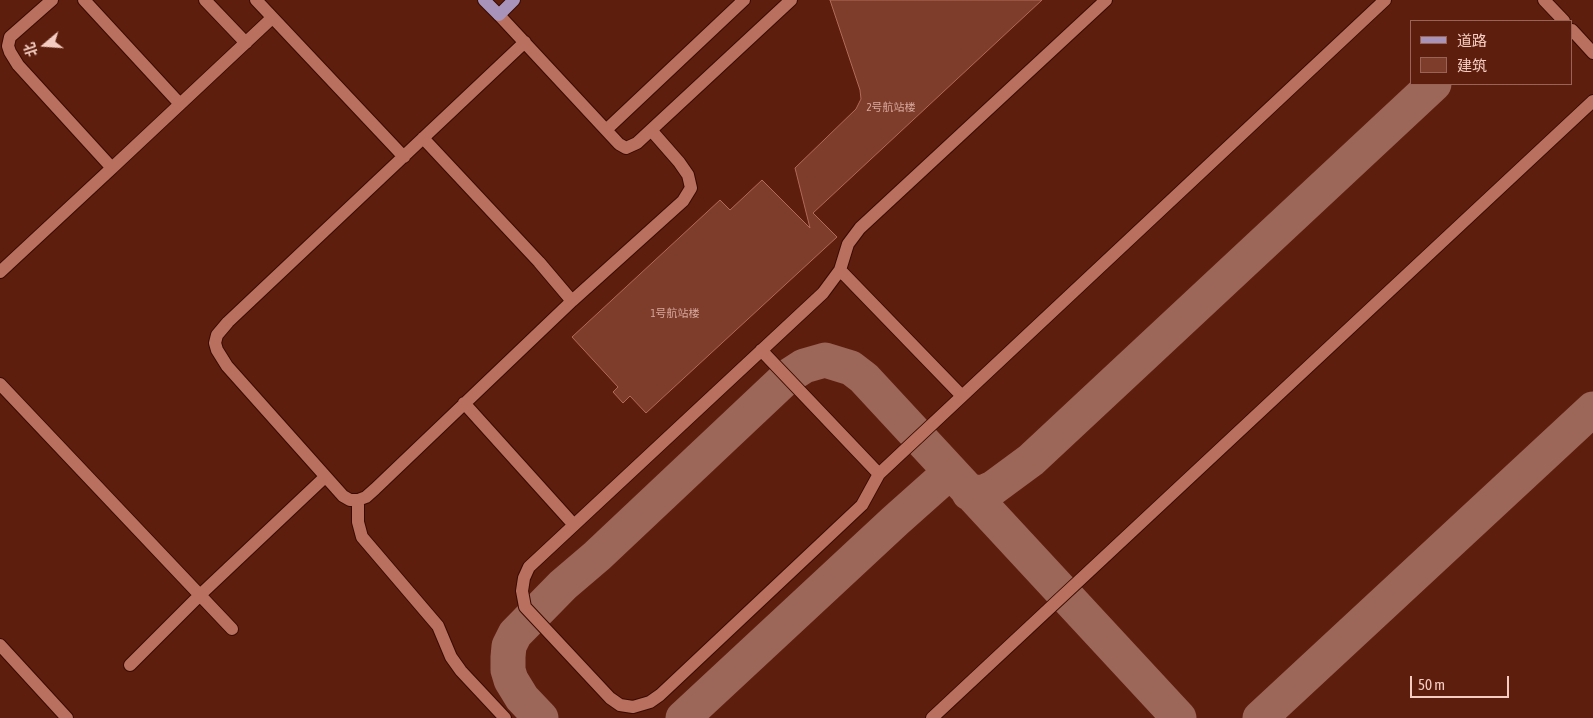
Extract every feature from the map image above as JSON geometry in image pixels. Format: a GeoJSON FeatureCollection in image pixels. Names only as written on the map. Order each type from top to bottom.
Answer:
{"type":"FeatureCollection","features":[{"type":"Feature","properties":{"kind":"main road"},"geometry":{"type":"LineString","coordinates":[[484,0],[499,15],[514,0]]}},
{"type":"Feature","properties":{"kind":"street"},"geometry":{"type":"LineString","coordinates":[[52,0],[10,37],[8,46],[10,52],[18,65],[112,168]]}},
{"type":"Feature","properties":{"kind":"street"},"geometry":{"type":"LineString","coordinates":[[84,0],[180,104]]}},
{"type":"Feature","properties":{"kind":"street"},"geometry":{"type":"LineString","coordinates":[[205,0],[246,43]]}},
{"type":"Feature","properties":{"kind":"street"},"geometry":{"type":"LineString","coordinates":[[256,0],[404,157]]}},
{"type":"Feature","properties":{"kind":"street"},"geometry":{"type":"LineString","coordinates":[[606,130],[744,0]]}},
{"type":"Feature","properties":{"kind":"street"},"geometry":{"type":"LineString","coordinates":[[499,15],[619,144],[626,148],[634,146],[791,0]]}},
{"type":"Feature","properties":{"kind":"street"},"geometry":{"type":"LineString","coordinates":[[1106,0],[860,228],[848,244],[840,270],[823,293],[529,567],[524,578],[522,591],[525,607],[610,698],[620,705],[633,707],[650,702],[660,695],[862,505],[879,474],[1385,0]]}},
{"type":"Feature","properties":{"kind":"street"},"geometry":{"type":"LineString","coordinates":[[1544,0],[1563,20]]}},
{"type":"Feature","properties":{"kind":"street"},"geometry":{"type":"LineString","coordinates":[[0,272],[272,18]]}},
{"type":"Feature","properties":{"kind":"street"},"geometry":{"type":"LineString","coordinates":[[1573,31],[1593,52]]}},
{"type":"Feature","properties":{"kind":"street"},"geometry":{"type":"LineString","coordinates":[[525,42],[228,322],[217,335],[216,350],[227,366],[343,496],[350,500],[366,497],[572,301],[688,194],[691,188],[688,174],[680,162],[651,130]]}},
{"type":"Feature","properties":{"kind":"street"},"geometry":{"type":"LineString","coordinates":[[932,718],[1593,101]]}},
{"type":"Feature","properties":{"kind":"street"},"geometry":{"type":"LineString","coordinates":[[423,138],[539,262],[572,301]]}},
{"type":"Feature","properties":{"kind":"street"},"geometry":{"type":"LineString","coordinates":[[840,270],[962,396]]}},
{"type":"Feature","properties":{"kind":"street"},"geometry":{"type":"LineString","coordinates":[[761,350],[879,474]]}},
{"type":"Feature","properties":{"kind":"street"},"geometry":{"type":"LineString","coordinates":[[0,384],[232,629]]}},
{"type":"Feature","properties":{"kind":"street"},"geometry":{"type":"LineString","coordinates":[[464,403],[574,524]]}},
{"type":"Feature","properties":{"kind":"street"},"geometry":{"type":"LineString","coordinates":[[130,665],[200,595],[325,477]]}},
{"type":"Feature","properties":{"kind":"street"},"geometry":{"type":"LineString","coordinates":[[358,500],[358,522],[362,537],[438,626],[451,657],[461,671],[505,718]]}},
{"type":"Feature","properties":{"kind":"street"},"geometry":{"type":"LineString","coordinates":[[0,645],[67,718]]}},
{"type":"Feature","properties":{"kind":"building"},"geometry":{"type":"Polygon","coordinates":[[[830,0],[1042,0],[813,213],[837,237],[646,413],[630,396],[623,403],[613,392],[618,387],[572,337],[720,200],[730,210],[762,180],[810,228],[795,168],[856,109],[861,99],[860,90],[830,0]]]}},
{"type":"Feature","properties":{"kind":"taxiway"},"geometry":{"type":"LineString","coordinates":[[969,493],[984,492],[993,488],[1031,460],[1433,85]]}},
{"type":"Feature","properties":{"kind":"taxiway"},"geometry":{"type":"LineString","coordinates":[[541,718],[522,698],[511,680],[508,670],[508,657],[509,646],[515,634],[563,585],[597,556],[787,377],[804,366],[825,360],[851,368],[864,378],[1179,718]]}},
{"type":"Feature","properties":{"kind":"taxiway"},"geometry":{"type":"LineString","coordinates":[[1260,718],[1593,409]]}},
{"type":"Feature","properties":{"kind":"taxiway"},"geometry":{"type":"LineString","coordinates":[[683,718],[950,472]]}}]}
